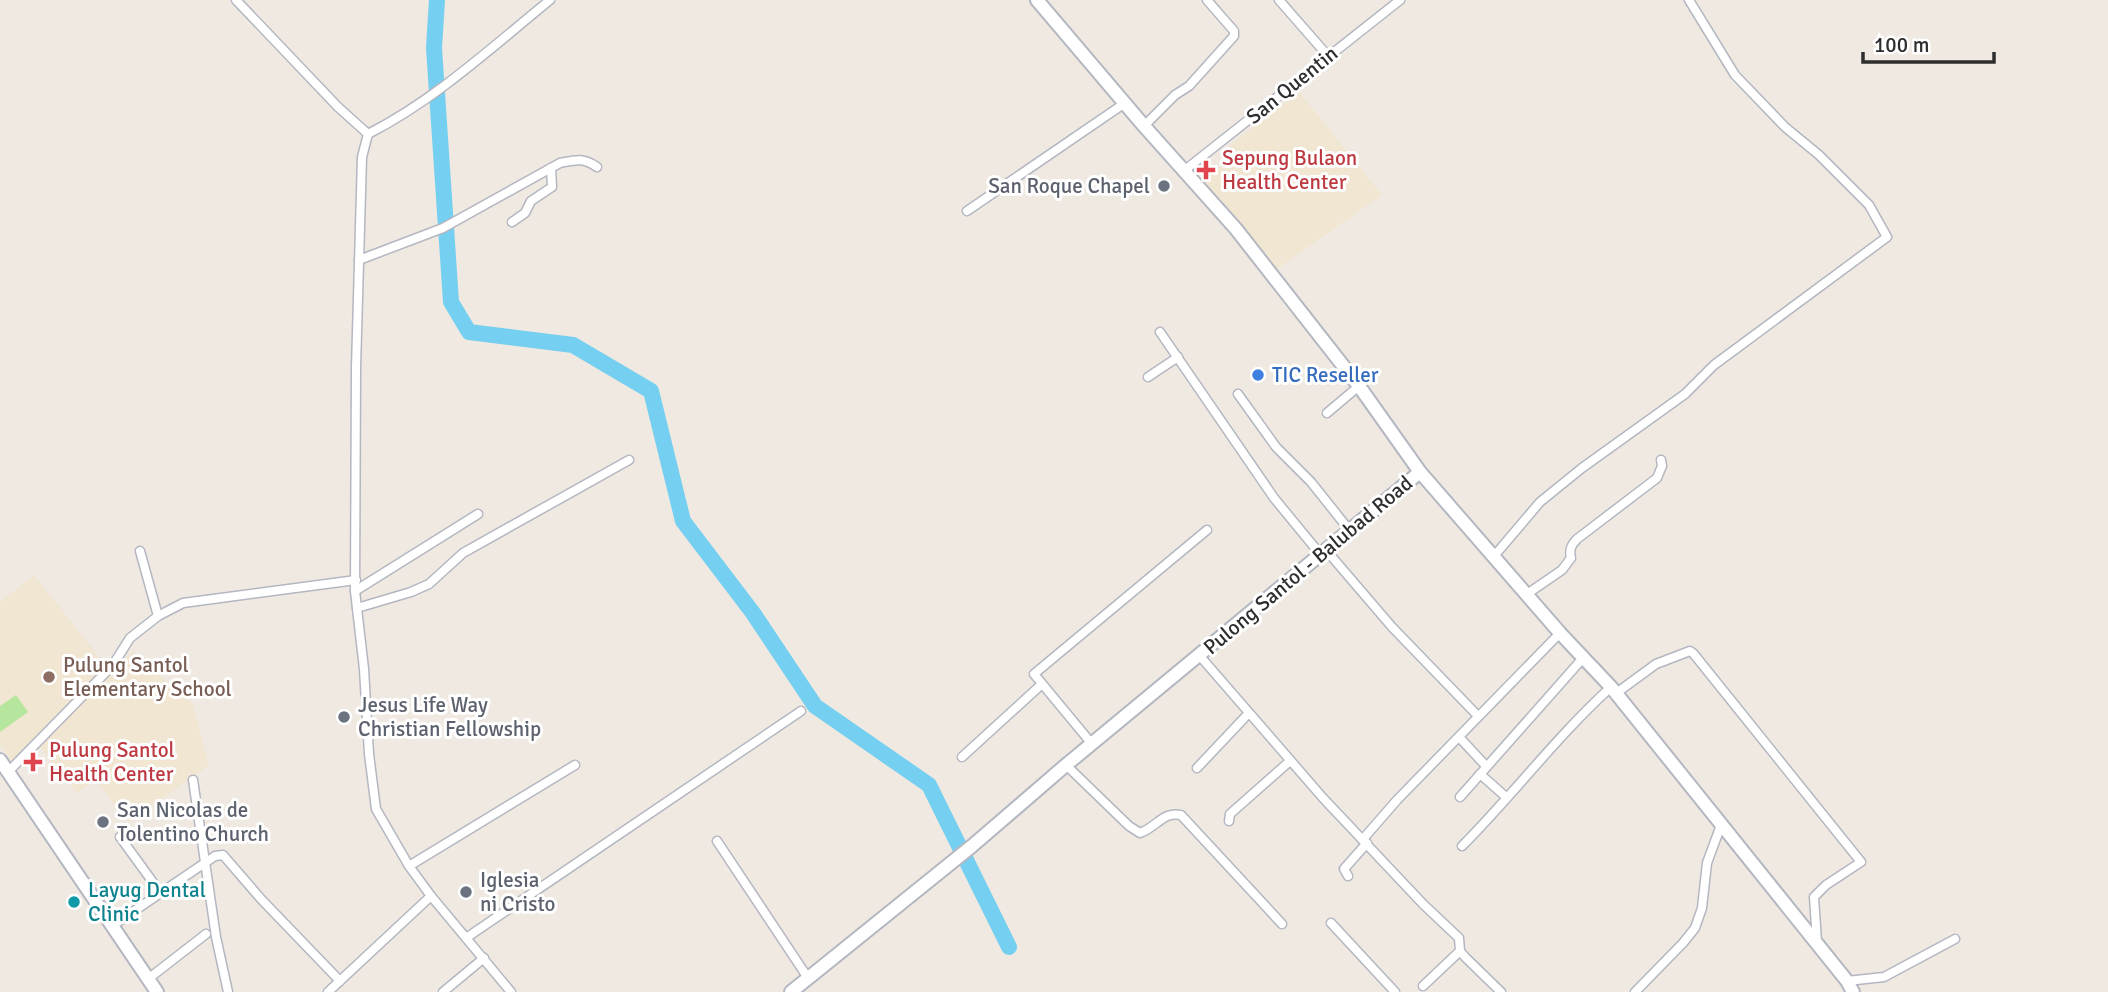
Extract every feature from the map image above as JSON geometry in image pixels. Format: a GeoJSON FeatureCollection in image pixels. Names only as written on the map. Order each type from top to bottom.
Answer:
{"type":"FeatureCollection","features":[{"type":"Feature","properties":{"kind":"street"},"geometry":{"type":"LineString","coordinates":[[236,0],[338,107],[368,134]]}},
{"type":"Feature","properties":{"kind":"street"},"geometry":{"type":"LineString","coordinates":[[511,992],[431,895],[410,866],[376,808],[355,591],[356,368],[362,157],[368,134],[428,99],[550,0]]}},
{"type":"Feature","properties":{"kind":"street","name":"Pulong Santol - Balubad Road"},"geometry":{"type":"LineString","coordinates":[[791,992],[1420,472],[1359,386],[1236,229],[1037,0]]}},
{"type":"Feature","properties":{"kind":"street"},"geometry":{"type":"LineString","coordinates":[[1144,126],[1175,95],[1189,86],[1234,36],[1234,32],[1207,0]]}},
{"type":"Feature","properties":{"kind":"street"},"geometry":{"type":"LineString","coordinates":[[1279,0],[1328,56]]}},
{"type":"Feature","properties":{"kind":"street","name":"San Quentin"},"geometry":{"type":"LineString","coordinates":[[1185,170],[1400,0]]}},
{"type":"Feature","properties":{"kind":"street"},"geometry":{"type":"LineString","coordinates":[[1495,555],[1540,502],[1685,394],[1714,365],[1887,237],[1869,205],[1819,155],[1785,127],[1735,75],[1689,0]]}},
{"type":"Feature","properties":{"kind":"street"},"geometry":{"type":"LineString","coordinates":[[967,211],[1125,103]]}},
{"type":"Feature","properties":{"kind":"street"},"geometry":{"type":"LineString","coordinates":[[359,260],[446,226],[551,168],[579,159],[588,160],[597,167]]}},
{"type":"Feature","properties":{"kind":"street"},"geometry":{"type":"LineString","coordinates":[[512,222],[525,213],[531,201],[552,187],[551,168]]}},
{"type":"Feature","properties":{"kind":"street"},"geometry":{"type":"LineString","coordinates":[[1160,332],[1274,498],[1478,716]]}},
{"type":"Feature","properties":{"kind":"street"},"geometry":{"type":"LineString","coordinates":[[1148,377],[1178,357]]}},
{"type":"Feature","properties":{"kind":"street"},"geometry":{"type":"LineString","coordinates":[[1326,413],[1359,386]]}},
{"type":"Feature","properties":{"kind":"street"},"geometry":{"type":"LineString","coordinates":[[1238,394],[1276,447],[1311,482],[1350,531]]}},
{"type":"Feature","properties":{"kind":"street"},"geometry":{"type":"LineString","coordinates":[[357,608],[429,584],[463,553],[629,460]]}},
{"type":"Feature","properties":{"kind":"street"},"geometry":{"type":"LineString","coordinates":[[1527,594],[1562,569],[1571,558],[1572,544],[1577,539],[1657,478],[1662,466],[1661,460]]}},
{"type":"Feature","properties":{"kind":"street"},"geometry":{"type":"LineString","coordinates":[[1420,472],[1613,691],[1850,987],[1884,977],[1955,939]]}},
{"type":"Feature","properties":{"kind":"street"},"geometry":{"type":"LineString","coordinates":[[355,591],[478,514]]}},
{"type":"Feature","properties":{"kind":"street"},"geometry":{"type":"LineString","coordinates":[[1091,744],[1034,674],[1207,530]]}},
{"type":"Feature","properties":{"kind":"street"},"geometry":{"type":"LineString","coordinates":[[140,551],[158,616]]}},
{"type":"Feature","properties":{"kind":"street"},"geometry":{"type":"LineString","coordinates":[[8,772],[113,665],[130,638],[158,616],[183,604],[356,580]]}},
{"type":"Feature","properties":{"kind":"street"},"geometry":{"type":"LineString","coordinates":[[1348,876],[1344,869],[1397,800],[1560,633]]}},
{"type":"Feature","properties":{"kind":"street"},"geometry":{"type":"LineString","coordinates":[[1462,846],[1495,814],[1506,797],[1613,691],[1656,664],[1690,651],[1861,862],[1826,885],[1814,897],[1817,943]]}},
{"type":"Feature","properties":{"kind":"street"},"geometry":{"type":"LineString","coordinates":[[1199,655],[1290,761],[1423,904],[1459,938],[1460,951],[1501,992]]}},
{"type":"Feature","properties":{"kind":"street"},"geometry":{"type":"LineString","coordinates":[[1460,797],[1583,658]]}},
{"type":"Feature","properties":{"kind":"street"},"geometry":{"type":"LineString","coordinates":[[961,757],[1042,684]]}},
{"type":"Feature","properties":{"kind":"street"},"geometry":{"type":"LineString","coordinates":[[466,937],[801,712]]}},
{"type":"Feature","properties":{"kind":"street"},"geometry":{"type":"LineString","coordinates":[[1197,768],[1248,713]]}},
{"type":"Feature","properties":{"kind":"street"},"geometry":{"type":"LineString","coordinates":[[1459,737],[1506,797]]}},
{"type":"Feature","properties":{"kind":"street"},"geometry":{"type":"LineString","coordinates":[[0,760],[157,992]]}},
{"type":"Feature","properties":{"kind":"street"},"geometry":{"type":"LineString","coordinates":[[1229,821],[1230,814],[1290,761]]}},
{"type":"Feature","properties":{"kind":"street"},"geometry":{"type":"LineString","coordinates":[[410,866],[575,765]]}},
{"type":"Feature","properties":{"kind":"street"},"geometry":{"type":"LineString","coordinates":[[1066,765],[1129,826],[1140,833],[1150,830],[1165,815],[1181,815],[1282,924]]}},
{"type":"Feature","properties":{"kind":"street"},"geometry":{"type":"LineString","coordinates":[[193,780],[216,937],[228,992]]}},
{"type":"Feature","properties":{"kind":"street"},"geometry":{"type":"LineString","coordinates":[[1635,992],[1695,928],[1702,908],[1707,863],[1721,825]]}},
{"type":"Feature","properties":{"kind":"street"},"geometry":{"type":"LineString","coordinates":[[120,837],[160,892]]}},
{"type":"Feature","properties":{"kind":"street"},"geometry":{"type":"LineString","coordinates":[[717,841],[808,978]]}},
{"type":"Feature","properties":{"kind":"street"},"geometry":{"type":"LineString","coordinates":[[112,926],[215,856],[223,855],[340,981]]}},
{"type":"Feature","properties":{"kind":"street"},"geometry":{"type":"LineString","coordinates":[[328,992],[431,895]]}},
{"type":"Feature","properties":{"kind":"street"},"geometry":{"type":"LineString","coordinates":[[1331,923],[1395,992]]}},
{"type":"Feature","properties":{"kind":"street"},"geometry":{"type":"LineString","coordinates":[[148,979],[206,934]]}},
{"type":"Feature","properties":{"kind":"street"},"geometry":{"type":"LineString","coordinates":[[1423,986],[1460,951]]}},
{"type":"Feature","properties":{"kind":"street"},"geometry":{"type":"LineString","coordinates":[[443,992],[484,958]]}},
{"type":"Feature","properties":{"kind":"shaded area"},"geometry":{"type":"Polygon","coordinates":[[[1299,92],[1382,195],[1277,269],[1202,182],[1234,155],[1229,146],[1299,92]]]}},
{"type":"Feature","properties":{"kind":"shaded area","name":"Pulung Santol Elementary School"},"geometry":{"type":"Polygon","coordinates":[[[34,575],[107,667],[13,764],[0,744],[0,602],[34,575]]]}},
{"type":"Feature","properties":{"kind":"shaded area"},"geometry":{"type":"Polygon","coordinates":[[[133,651],[193,705],[209,765],[129,822],[95,780],[77,793],[38,744],[133,651]]]}},
{"type":"Feature","properties":{"kind":"green space"},"geometry":{"type":"Polygon","coordinates":[[[16,695],[28,712],[0,732],[0,706],[16,695]]]}},
{"type":"Feature","properties":{"kind":"waterway"},"geometry":{"type":"LineString","coordinates":[[437,0],[434,48],[451,302],[469,332],[573,345],[651,391],[683,521],[753,613],[815,706],[929,785],[1009,947]]}},
{"type":"Feature","properties":{"kind":"place","name":"Sepung Bulaon Health Center"},"geometry":{"type":"Point","coordinates":[1206,170]}},
{"type":"Feature","properties":{"kind":"place","name":"San Roque Chapel"},"geometry":{"type":"Point","coordinates":[1164,186]}},
{"type":"Feature","properties":{"kind":"place","name":"TIC Reseller"},"geometry":{"type":"Point","coordinates":[1258,375]}},
{"type":"Feature","properties":{"kind":"place","name":"Pulung Santol Elementary School"},"geometry":{"type":"Point","coordinates":[49,677]}},
{"type":"Feature","properties":{"kind":"place","name":"Jesus Life Way Christian Fellowship"},"geometry":{"type":"Point","coordinates":[344,717]}},
{"type":"Feature","properties":{"kind":"place","name":"Pulung Santol Health Center"},"geometry":{"type":"Point","coordinates":[33,762]}},
{"type":"Feature","properties":{"kind":"place","name":"San Nicolas de Tolentino Church"},"geometry":{"type":"Point","coordinates":[103,822]}},
{"type":"Feature","properties":{"kind":"place","name":"Iglesia ni Cristo"},"geometry":{"type":"Point","coordinates":[466,892]}},
{"type":"Feature","properties":{"kind":"place","name":"Layug Dental Clinic"},"geometry":{"type":"Point","coordinates":[74,902]}}]}
